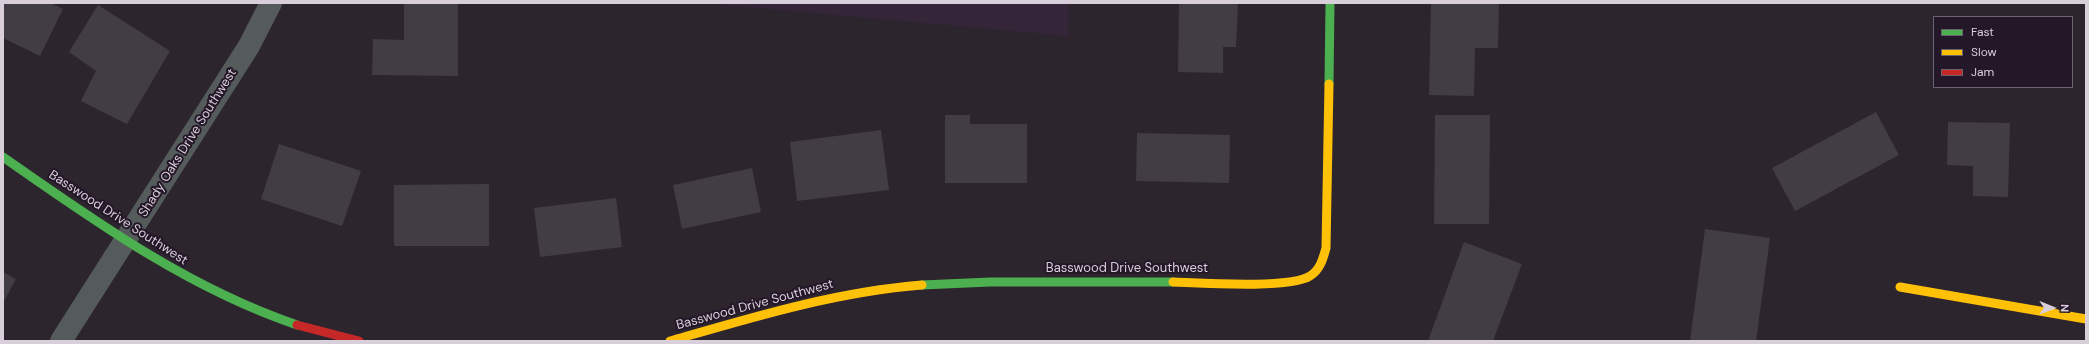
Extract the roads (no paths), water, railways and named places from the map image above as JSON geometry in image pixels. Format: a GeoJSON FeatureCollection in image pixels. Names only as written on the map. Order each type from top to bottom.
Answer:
{"type":"FeatureCollection","features":[{"type":"Feature","properties":{"kind":"street","name":"Shady Oaks Drive Southwest"},"geometry":{"type":"LineString","coordinates":[[61,341],[126,242],[249,46],[271,3]]}},
{"type":"Feature","properties":{"kind":"street","name":"Basswood Drive Southwest"},"geometry":{"type":"LineString","coordinates":[[670,341],[784,308],[845,294],[901,286],[978,282],[1291,283],[1304,280],[1315,273],[1322,262],[1326,248],[1330,3]]}},
{"type":"Feature","properties":{"kind":"street","name":"Basswood Drive Southwest"},"geometry":{"type":"LineString","coordinates":[[3,157],[126,242],[178,274],[236,302],[292,323],[359,341]]}},
{"type":"Feature","properties":{"kind":"street"},"geometry":{"type":"LineString","coordinates":[[1900,287],[2086,319]]}}]}
